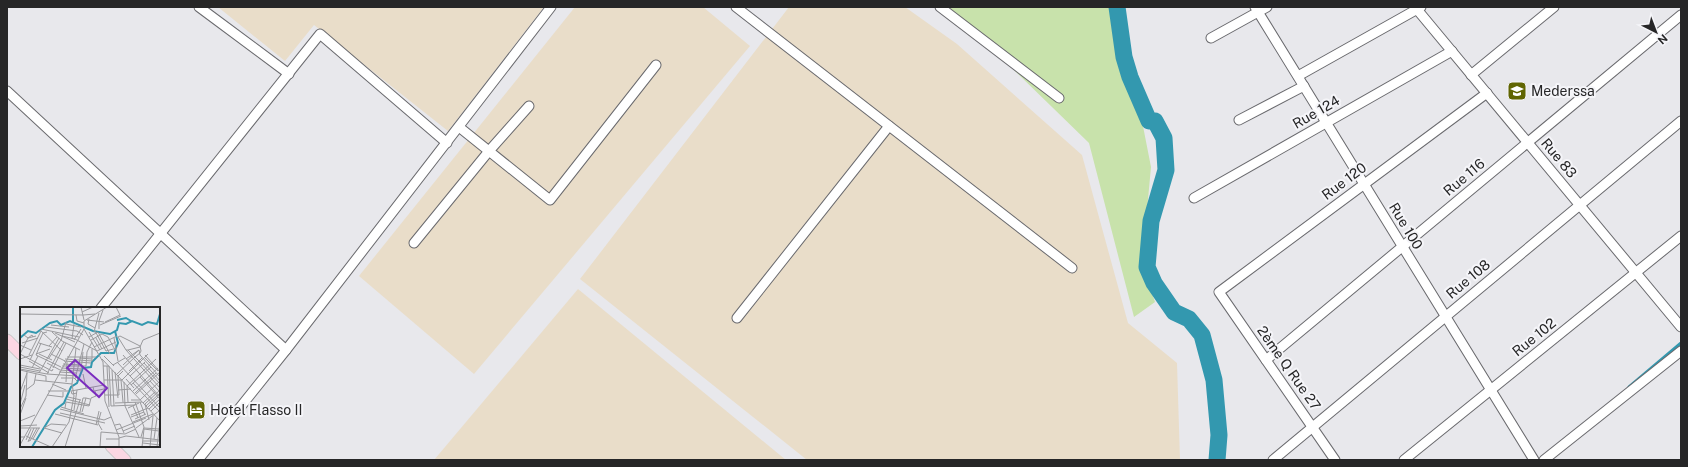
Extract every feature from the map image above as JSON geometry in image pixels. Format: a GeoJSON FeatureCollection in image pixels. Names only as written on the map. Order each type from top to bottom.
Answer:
{"type":"FeatureCollection","features":[{"type":"Feature","properties":{"kind":"main road"},"geometry":{"type":"LineString","coordinates":[[7,340],[20,353]]}},
{"type":"Feature","properties":{"kind":"main road"},"geometry":{"type":"LineString","coordinates":[[112,447],[125,460]]}},
{"type":"Feature","properties":{"kind":"street"},"geometry":{"type":"LineString","coordinates":[[199,7],[288,74]]}},
{"type":"Feature","properties":{"kind":"street"},"geometry":{"type":"LineString","coordinates":[[198,460],[286,350],[551,7]]}},
{"type":"Feature","properties":{"kind":"street"},"geometry":{"type":"LineString","coordinates":[[736,7],[1072,268]]}},
{"type":"Feature","properties":{"kind":"street"},"geometry":{"type":"LineString","coordinates":[[940,7],[1060,98]]}},
{"type":"Feature","properties":{"kind":"street"},"geometry":{"type":"LineString","coordinates":[[1211,38],[1257,10],[1267,7]]}},
{"type":"Feature","properties":{"kind":"street"},"geometry":{"type":"LineString","coordinates":[[1471,75],[1554,7]]}},
{"type":"Feature","properties":{"kind":"street"},"geometry":{"type":"LineString","coordinates":[[1298,76],[1418,8]]}},
{"type":"Feature","properties":{"kind":"street","name":"Rue 83"},"geometry":{"type":"LineString","coordinates":[[1418,8],[1471,75],[1681,328]]}},
{"type":"Feature","properties":{"kind":"street","name":"Rue 100"},"geometry":{"type":"LineString","coordinates":[[1257,10],[1534,460]]}},
{"type":"Feature","properties":{"kind":"street","name":"Rue 116"},"geometry":{"type":"LineString","coordinates":[[1266,360],[1681,15]]}},
{"type":"Feature","properties":{"kind":"street"},"geometry":{"type":"LineString","coordinates":[[102,307],[320,34],[447,142]]}},
{"type":"Feature","properties":{"kind":"street","name":"Rue 124"},"geometry":{"type":"LineString","coordinates":[[1194,198],[1452,51]]}},
{"type":"Feature","properties":{"kind":"street"},"geometry":{"type":"LineString","coordinates":[[459,127],[550,200],[656,65]]}},
{"type":"Feature","properties":{"kind":"street"},"geometry":{"type":"LineString","coordinates":[[1239,120],[1304,86]]}},
{"type":"Feature","properties":{"kind":"street"},"geometry":{"type":"LineString","coordinates":[[7,91],[286,350]]}},
{"type":"Feature","properties":{"kind":"street","name":"Rue 120"},"geometry":{"type":"LineString","coordinates":[[1219,292],[1487,93]]}},
{"type":"Feature","properties":{"kind":"street"},"geometry":{"type":"LineString","coordinates":[[414,243],[489,151],[529,106]]}},
{"type":"Feature","properties":{"kind":"street","name":"Rue 108"},"geometry":{"type":"LineString","coordinates":[[1273,460],[1681,121]]}},
{"type":"Feature","properties":{"kind":"street"},"geometry":{"type":"LineString","coordinates":[[738,318],[889,126]]}},
{"type":"Feature","properties":{"kind":"street","name":"Rue 102"},"geometry":{"type":"LineString","coordinates":[[1404,460],[1681,236]]}},
{"type":"Feature","properties":{"kind":"street","name":"2ème Q Rue 27"},"geometry":{"type":"LineString","coordinates":[[1219,292],[1336,460]]}},
{"type":"Feature","properties":{"kind":"street"},"geometry":{"type":"LineString","coordinates":[[1544,460],[1681,351]]}},
{"type":"Feature","properties":{"kind":"shaded area"},"geometry":{"type":"Polygon","coordinates":[[[218,7],[544,7],[448,131],[314,25],[285,61],[218,7]]]}},
{"type":"Feature","properties":{"kind":"shaded area"},"geometry":{"type":"Polygon","coordinates":[[[575,7],[703,7],[750,46],[474,374],[359,276],[575,7]]]}},
{"type":"Feature","properties":{"kind":"shaded area"},"geometry":{"type":"Polygon","coordinates":[[[789,7],[905,7],[957,44],[1082,155],[1128,323],[1177,363],[1180,460],[807,460],[580,279],[789,7]]]}},
{"type":"Feature","properties":{"kind":"shaded area"},"geometry":{"type":"Polygon","coordinates":[[[578,289],[786,460],[434,460],[578,289]]]}},
{"type":"Feature","properties":{"kind":"green space"},"geometry":{"type":"Polygon","coordinates":[[[949,7],[1111,7],[1122,19],[1151,167],[1142,264],[1155,302],[1134,317],[1089,143],[949,7]]]}},
{"type":"Feature","properties":{"kind":"waterway"},"geometry":{"type":"LineString","coordinates":[[1117,7],[1124,57],[1130,77],[1149,121],[1155,121],[1164,138],[1166,170],[1151,221],[1147,267],[1154,283],[1174,312],[1189,319],[1202,335],[1214,380],[1219,435],[1217,460]]}},
{"type":"Feature","properties":{"kind":"waterway"},"geometry":{"type":"LineString","coordinates":[[1629,387],[1681,343]]}},
{"type":"Feature","properties":{"kind":"place","name":"Mederssa"},"geometry":{"type":"Point","coordinates":[1517,91]}},
{"type":"Feature","properties":{"kind":"place","name":"Hotel Flasso II"},"geometry":{"type":"Point","coordinates":[196,410]}}]}
